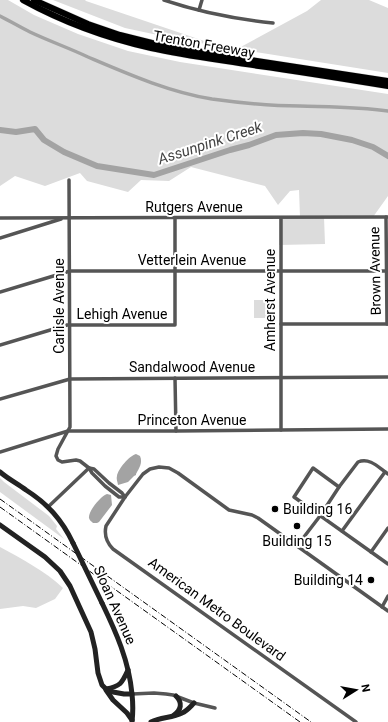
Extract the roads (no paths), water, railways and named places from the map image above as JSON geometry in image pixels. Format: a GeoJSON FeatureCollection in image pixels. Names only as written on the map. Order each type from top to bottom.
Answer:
{"type":"FeatureCollection","features":[{"type":"Feature","properties":{"kind":"highway","name":"Trenton Freeway"},"geometry":{"type":"LineString","coordinates":[[24,0],[67,21],[90,30],[123,41],[151,48],[388,86]]}},
{"type":"Feature","properties":{"kind":"highway","name":"Trenton Freeway"},"geometry":{"type":"LineString","coordinates":[[34,0],[88,24],[120,35],[152,43],[388,81]]}},
{"type":"Feature","properties":{"kind":"main road","name":"Sloan Avenue"},"geometry":{"type":"LineString","coordinates":[[0,472],[35,496],[48,507],[55,514],[70,538],[121,645],[128,669],[132,694],[132,722]]}},
{"type":"Feature","properties":{"kind":"main road"},"geometry":{"type":"LineString","coordinates":[[0,525],[49,560],[60,571],[83,613],[91,632],[99,676],[111,698],[126,711],[132,722]]}},
{"type":"Feature","properties":{"kind":"main road"},"geometry":{"type":"LineString","coordinates":[[105,688],[115,687],[121,684],[128,669]]}},
{"type":"Feature","properties":{"kind":"main road"},"geometry":{"type":"LineString","coordinates":[[105,688],[115,693],[132,694]]}},
{"type":"Feature","properties":{"kind":"main road"},"geometry":{"type":"LineString","coordinates":[[171,716],[177,712],[180,707],[180,702],[176,696]]}},
{"type":"Feature","properties":{"kind":"main road"},"geometry":{"type":"LineString","coordinates":[[151,722],[183,713],[194,703]]}},
{"type":"Feature","properties":{"kind":"street"},"geometry":{"type":"LineString","coordinates":[[164,0],[226,17],[273,23]]}},
{"type":"Feature","properties":{"kind":"street"},"geometry":{"type":"LineString","coordinates":[[198,10],[202,0]]}},
{"type":"Feature","properties":{"kind":"street","name":"Carlisle Avenue"},"geometry":{"type":"LineString","coordinates":[[68,432],[70,427],[69,180]]}},
{"type":"Feature","properties":{"kind":"street"},"geometry":{"type":"LineString","coordinates":[[0,238],[68,217]]}},
{"type":"Feature","properties":{"kind":"street","name":"Rutgers Avenue"},"geometry":{"type":"LineString","coordinates":[[0,218],[387,217]]}},
{"type":"Feature","properties":{"kind":"street","name":"Brown Avenue"},"geometry":{"type":"LineString","coordinates":[[387,217],[388,324]]}},
{"type":"Feature","properties":{"kind":"street"},"geometry":{"type":"LineString","coordinates":[[175,218],[175,271]]}},
{"type":"Feature","properties":{"kind":"street","name":"Amherst Avenue"},"geometry":{"type":"LineString","coordinates":[[280,218],[281,430]]}},
{"type":"Feature","properties":{"kind":"street","name":"Vetterlein Avenue"},"geometry":{"type":"LineString","coordinates":[[0,292],[70,271],[387,271]]}},
{"type":"Feature","properties":{"kind":"street","name":"Lehigh Avenue"},"geometry":{"type":"LineString","coordinates":[[0,346],[66,325],[175,325],[175,271]]}},
{"type":"Feature","properties":{"kind":"street"},"geometry":{"type":"LineString","coordinates":[[281,324],[388,324]]}},
{"type":"Feature","properties":{"kind":"street","name":"Sandalwood Avenue"},"geometry":{"type":"LineString","coordinates":[[0,399],[70,378],[388,377]]}},
{"type":"Feature","properties":{"kind":"street"},"geometry":{"type":"LineString","coordinates":[[175,378],[176,431]]}},
{"type":"Feature","properties":{"kind":"street","name":"Princeton Avenue"},"geometry":{"type":"LineString","coordinates":[[0,452],[68,432],[388,429]]}},
{"type":"Feature","properties":{"kind":"street"},"geometry":{"type":"LineString","coordinates":[[68,432],[56,454],[57,459],[62,462],[78,460],[89,468],[94,469],[109,483],[122,492],[125,497]]}},
{"type":"Feature","properties":{"kind":"street"},"geometry":{"type":"LineString","coordinates":[[297,546],[358,462],[363,460],[370,461],[386,473],[342,532]]}},
{"type":"Feature","properties":{"kind":"street","name":"American Metro Boulevard"},"geometry":{"type":"LineString","coordinates":[[356,722],[111,547],[106,539],[106,526],[125,497],[143,474],[158,467],[168,468],[178,473],[226,508],[232,511],[255,516],[388,611]]}},
{"type":"Feature","properties":{"kind":"street"},"geometry":{"type":"LineString","coordinates":[[48,507],[89,468]]}},
{"type":"Feature","properties":{"kind":"street"},"geometry":{"type":"LineString","coordinates":[[339,487],[313,468],[294,497],[388,564]]}},
{"type":"Feature","properties":{"kind":"street"},"geometry":{"type":"LineString","coordinates":[[371,552],[388,528]]}},
{"type":"Feature","properties":{"kind":"street"},"geometry":{"type":"LineString","coordinates":[[382,607],[388,596]]}},
{"type":"Feature","properties":{"kind":"street"},"geometry":{"type":"LineString","coordinates":[[132,694],[166,694],[215,708]]}},
{"type":"Feature","properties":{"kind":"waterway"},"geometry":{"type":"LineString","coordinates":[[0,16],[26,30],[118,70],[149,82],[196,96],[256,104],[355,108],[388,111]]}},
{"type":"Feature","properties":{"kind":"waterway","name":"Assunpink Creek"},"geometry":{"type":"LineString","coordinates":[[0,130],[16,132],[35,129],[44,140],[64,152],[97,166],[154,175],[276,135],[303,133],[321,134],[352,140],[373,147],[388,156]]}},
{"type":"Feature","properties":{"kind":"railway"},"geometry":{"type":"LineString","coordinates":[[0,499],[311,722]]}},
{"type":"Feature","properties":{"kind":"railway"},"geometry":{"type":"LineString","coordinates":[[0,507],[300,722]]}},
{"type":"Feature","properties":{"kind":"place","name":"Building 16"},"geometry":{"type":"Point","coordinates":[275,509]}},
{"type":"Feature","properties":{"kind":"place","name":"Building 15"},"geometry":{"type":"Point","coordinates":[297,526]}},
{"type":"Feature","properties":{"kind":"place","name":"Building 14"},"geometry":{"type":"Point","coordinates":[371,580]}}]}
